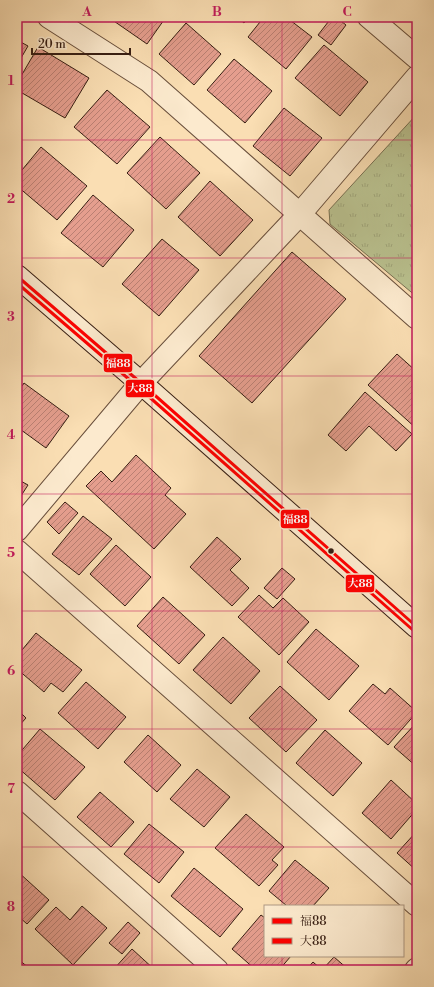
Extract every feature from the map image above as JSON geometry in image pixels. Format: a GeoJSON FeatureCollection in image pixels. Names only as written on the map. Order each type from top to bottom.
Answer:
{"type":"FeatureCollection","features":[{"type":"Feature","properties":{"kind":"street"},"geometry":{"type":"LineString","coordinates":[[49,17],[149,81],[417,318]]}},
{"type":"Feature","properties":{"kind":"street"},"geometry":{"type":"LineString","coordinates":[[370,17],[417,58]]}},
{"type":"Feature","properties":{"kind":"street"},"geometry":{"type":"LineString","coordinates":[[17,530],[141,383],[299,215],[417,76]]}},
{"type":"Feature","properties":{"kind":"street"},"geometry":{"type":"LineString","coordinates":[[17,276],[417,626]]}},
{"type":"Feature","properties":{"kind":"street"},"geometry":{"type":"LineString","coordinates":[[17,551],[417,905]]}},
{"type":"Feature","properties":{"kind":"street"},"geometry":{"type":"LineString","coordinates":[[17,792],[217,970]]}},
{"type":"Feature","properties":{"kind":"green space"},"geometry":{"type":"Polygon","coordinates":[[[417,114],[417,297],[330,224],[329,210],[417,114]]]}},
{"type":"Feature","properties":{"kind":"building"},"geometry":{"type":"Polygon","coordinates":[[[108,17],[166,17],[147,44],[108,17]]]}},
{"type":"Feature","properties":{"kind":"building"},"geometry":{"type":"Polygon","coordinates":[[[237,17],[249,17],[244,23],[237,17]]]}},
{"type":"Feature","properties":{"kind":"building"},"geometry":{"type":"Polygon","coordinates":[[[264,17],[286,17],[312,37],[286,69],[248,37],[264,17]]]}},
{"type":"Feature","properties":{"kind":"building"},"geometry":{"type":"Polygon","coordinates":[[[332,17],[336,17],[346,25],[331,45],[318,35],[332,17]]]}},
{"type":"Feature","properties":{"kind":"building"},"geometry":{"type":"Polygon","coordinates":[[[409,17],[417,17],[417,24],[409,17]]]}},
{"type":"Feature","properties":{"kind":"building"},"geometry":{"type":"Polygon","coordinates":[[[186,23],[221,54],[194,85],[159,54],[186,23]]]}},
{"type":"Feature","properties":{"kind":"building"},"geometry":{"type":"Polygon","coordinates":[[[17,40],[28,46],[17,65],[17,40]]]}},
{"type":"Feature","properties":{"kind":"building"},"geometry":{"type":"Polygon","coordinates":[[[324,45],[368,82],[340,116],[295,78],[324,45]]]}},
{"type":"Feature","properties":{"kind":"building"},"geometry":{"type":"Polygon","coordinates":[[[38,47],[89,78],[65,118],[17,90],[17,83],[38,47]]]}},
{"type":"Feature","properties":{"kind":"building"},"geometry":{"type":"Polygon","coordinates":[[[234,59],[272,91],[245,123],[207,90],[234,59]]]}},
{"type":"Feature","properties":{"kind":"building"},"geometry":{"type":"Polygon","coordinates":[[[107,90],[150,127],[117,164],[74,127],[107,90]]]}},
{"type":"Feature","properties":{"kind":"building"},"geometry":{"type":"Polygon","coordinates":[[[284,108],[322,138],[290,176],[253,146],[284,108]]]}},
{"type":"Feature","properties":{"kind":"building"},"geometry":{"type":"Polygon","coordinates":[[[160,137],[200,173],[166,209],[127,173],[160,137]]]}},
{"type":"Feature","properties":{"kind":"building"},"geometry":{"type":"Polygon","coordinates":[[[41,147],[87,186],[57,220],[17,186],[17,176],[41,147]]]}},
{"type":"Feature","properties":{"kind":"building"},"geometry":{"type":"Polygon","coordinates":[[[210,181],[253,220],[220,256],[178,217],[210,181]]]}},
{"type":"Feature","properties":{"kind":"building"},"geometry":{"type":"Polygon","coordinates":[[[93,195],[134,230],[103,267],[61,233],[93,195]]]}},
{"type":"Feature","properties":{"kind":"building"},"geometry":{"type":"Polygon","coordinates":[[[162,239],[199,270],[159,316],[122,284],[162,239]]]}},
{"type":"Feature","properties":{"kind":"building"},"geometry":{"type":"Polygon","coordinates":[[[292,252],[346,299],[252,403],[199,356],[292,252]]]}},
{"type":"Feature","properties":{"kind":"building"},"geometry":{"type":"Polygon","coordinates":[[[397,354],[417,372],[417,429],[368,385],[397,354]]]}},
{"type":"Feature","properties":{"kind":"building"},"geometry":{"type":"Polygon","coordinates":[[[24,383],[69,416],[46,448],[17,427],[17,393],[24,383]]]}},
{"type":"Feature","properties":{"kind":"building"},"geometry":{"type":"Polygon","coordinates":[[[365,392],[412,434],[396,451],[369,426],[346,451],[328,435],[365,392]]]}},
{"type":"Feature","properties":{"kind":"building"},"geometry":{"type":"Polygon","coordinates":[[[136,455],[171,488],[165,495],[186,514],[154,549],[86,486],[101,471],[112,482],[136,455]]]}},
{"type":"Feature","properties":{"kind":"building"},"geometry":{"type":"Polygon","coordinates":[[[417,472],[417,483],[412,478],[417,472]]]}},
{"type":"Feature","properties":{"kind":"building"},"geometry":{"type":"Polygon","coordinates":[[[17,479],[28,485],[17,502],[17,479]]]}},
{"type":"Feature","properties":{"kind":"building"},"geometry":{"type":"Polygon","coordinates":[[[417,498],[417,509],[412,504],[417,498]]]}},
{"type":"Feature","properties":{"kind":"building"},"geometry":{"type":"Polygon","coordinates":[[[65,502],[78,513],[59,534],[47,522],[65,502]]]}},
{"type":"Feature","properties":{"kind":"building"},"geometry":{"type":"Polygon","coordinates":[[[83,516],[112,539],[79,575],[52,554],[83,516]]]}},
{"type":"Feature","properties":{"kind":"building"},"geometry":{"type":"Polygon","coordinates":[[[217,537],[241,559],[230,570],[249,588],[232,606],[190,567],[217,537]]]}},
{"type":"Feature","properties":{"kind":"building"},"geometry":{"type":"Polygon","coordinates":[[[116,545],[151,577],[125,606],[90,574],[116,545]]]}},
{"type":"Feature","properties":{"kind":"building"},"geometry":{"type":"Polygon","coordinates":[[[282,568],[295,579],[277,599],[264,588],[282,568]]]}},
{"type":"Feature","properties":{"kind":"building"},"geometry":{"type":"Polygon","coordinates":[[[259,595],[273,608],[283,598],[309,622],[279,655],[238,617],[259,595]]]}},
{"type":"Feature","properties":{"kind":"building"},"geometry":{"type":"Polygon","coordinates":[[[163,597],[205,635],[179,664],[137,626],[163,597]]]}},
{"type":"Feature","properties":{"kind":"building"},"geometry":{"type":"Polygon","coordinates":[[[316,629],[359,666],[329,700],[287,662],[316,629]]]}},
{"type":"Feature","properties":{"kind":"building"},"geometry":{"type":"Polygon","coordinates":[[[36,633],[82,670],[63,692],[51,683],[44,692],[17,669],[17,656],[36,633]]]}},
{"type":"Feature","properties":{"kind":"building"},"geometry":{"type":"Polygon","coordinates":[[[223,637],[260,671],[231,704],[193,670],[223,637]]]}},
{"type":"Feature","properties":{"kind":"building"},"geometry":{"type":"Polygon","coordinates":[[[86,682],[126,717],[98,749],[58,713],[86,682]]]}},
{"type":"Feature","properties":{"kind":"building"},"geometry":{"type":"Polygon","coordinates":[[[373,684],[385,694],[390,688],[417,712],[388,745],[349,711],[373,684]]]}},
{"type":"Feature","properties":{"kind":"building"},"geometry":{"type":"Polygon","coordinates":[[[280,686],[317,720],[286,752],[249,718],[280,686]]]}},
{"type":"Feature","properties":{"kind":"building"},"geometry":{"type":"Polygon","coordinates":[[[17,709],[26,718],[17,728],[17,709]]]}},
{"type":"Feature","properties":{"kind":"building"},"geometry":{"type":"Polygon","coordinates":[[[417,722],[417,767],[394,747],[417,722]]]}},
{"type":"Feature","properties":{"kind":"building"},"geometry":{"type":"Polygon","coordinates":[[[40,729],[85,767],[55,800],[17,767],[17,756],[40,729]]]}},
{"type":"Feature","properties":{"kind":"building"},"geometry":{"type":"Polygon","coordinates":[[[325,730],[362,763],[333,796],[296,763],[325,730]]]}},
{"type":"Feature","properties":{"kind":"building"},"geometry":{"type":"Polygon","coordinates":[[[148,735],[181,765],[157,792],[124,762],[148,735]]]}},
{"type":"Feature","properties":{"kind":"building"},"geometry":{"type":"Polygon","coordinates":[[[197,769],[230,797],[204,827],[170,799],[197,769]]]}},
{"type":"Feature","properties":{"kind":"building"},"geometry":{"type":"Polygon","coordinates":[[[391,780],[417,804],[417,809],[391,839],[362,813],[391,780]]]}},
{"type":"Feature","properties":{"kind":"building"},"geometry":{"type":"Polygon","coordinates":[[[100,792],[134,822],[111,847],[77,817],[100,792]]]}},
{"type":"Feature","properties":{"kind":"building"},"geometry":{"type":"Polygon","coordinates":[[[246,814],[284,847],[272,860],[278,865],[259,886],[215,848],[246,814]]]}},
{"type":"Feature","properties":{"kind":"building"},"geometry":{"type":"Polygon","coordinates":[[[149,824],[184,852],[159,883],[124,854],[149,824]]]}},
{"type":"Feature","properties":{"kind":"building"},"geometry":{"type":"Polygon","coordinates":[[[417,831],[417,871],[397,853],[417,831]]]}},
{"type":"Feature","properties":{"kind":"building"},"geometry":{"type":"Polygon","coordinates":[[[295,860],[329,888],[314,905],[286,905],[269,891],[295,860]]]}},
{"type":"Feature","properties":{"kind":"building"},"geometry":{"type":"Polygon","coordinates":[[[194,868],[243,909],[220,937],[171,896],[194,868]]]}},
{"type":"Feature","properties":{"kind":"building"},"geometry":{"type":"Polygon","coordinates":[[[17,871],[49,900],[27,924],[17,915],[17,871]]]}},
{"type":"Feature","properties":{"kind":"building"},"geometry":{"type":"Polygon","coordinates":[[[82,906],[107,928],[73,965],[35,929],[56,907],[70,920],[82,906]]]}},
{"type":"Feature","properties":{"kind":"building"},"geometry":{"type":"Polygon","coordinates":[[[261,915],[264,917],[264,957],[290,957],[279,970],[256,970],[232,949],[261,915]]]}},
{"type":"Feature","properties":{"kind":"building"},"geometry":{"type":"Polygon","coordinates":[[[128,922],[140,933],[122,954],[109,943],[128,922]]]}},
{"type":"Feature","properties":{"kind":"building"},"geometry":{"type":"Polygon","coordinates":[[[132,949],[155,970],[113,970],[132,949]]]}},
{"type":"Feature","properties":{"kind":"building"},"geometry":{"type":"Polygon","coordinates":[[[334,957],[349,970],[322,970],[334,957]]]}},
{"type":"Feature","properties":{"kind":"building"},"geometry":{"type":"Polygon","coordinates":[[[17,958],[30,969],[17,970],[17,958]]]}},
{"type":"Feature","properties":{"kind":"building"},"geometry":{"type":"Polygon","coordinates":[[[313,962],[322,970],[306,970],[313,962]]]}},
{"type":"Feature","properties":{"kind":"transit line","name":"福88"},"geometry":{"type":"LineString","coordinates":[[17,276],[141,383],[417,627]]}},
{"type":"Feature","properties":{"kind":"transit line","name":"大88"},"geometry":{"type":"LineString","coordinates":[[17,283],[138,387],[414,631]]}}]}
